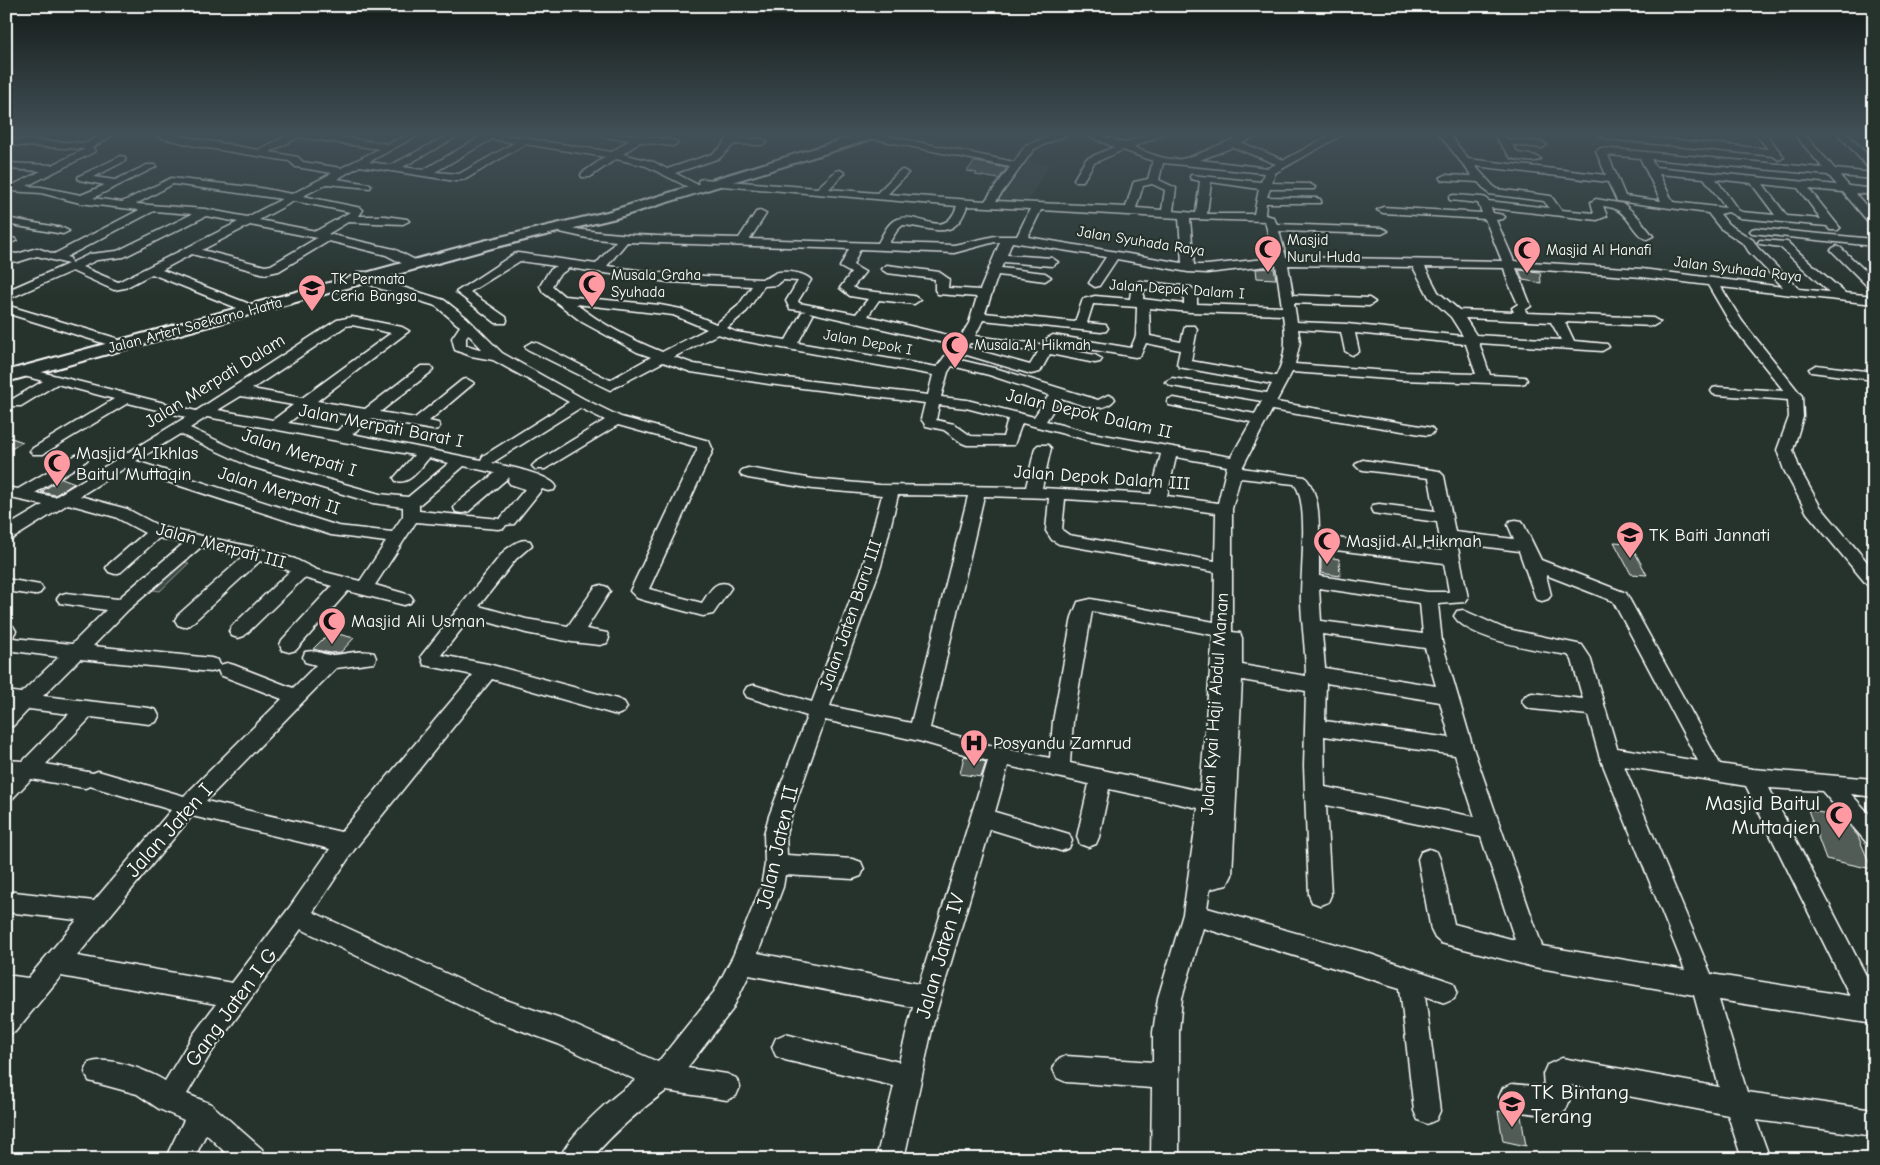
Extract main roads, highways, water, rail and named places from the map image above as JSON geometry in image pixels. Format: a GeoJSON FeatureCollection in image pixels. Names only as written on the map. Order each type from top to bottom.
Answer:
{"type":"FeatureCollection","features":[{"type":"Feature","properties":{"kind":"main road"},"geometry":{"type":"LineString","coordinates":[[412,263],[502,234],[587,217],[690,188]]}},
{"type":"Feature","properties":{"kind":"main road","name":"Jalan Arteri Soekarno Hatta"},"geometry":{"type":"LineString","coordinates":[[6,377],[412,263],[611,215],[692,188]]}},
{"type":"Feature","properties":{"kind":"main road"},"geometry":{"type":"LineString","coordinates":[[6,369],[242,306],[364,277]]}},
{"type":"Feature","properties":{"kind":"place","name":"Masjid Nurul Huda"},"geometry":{"type":"Point","coordinates":[1268,273]}},
{"type":"Feature","properties":{"kind":"place","name":"Masjid Al Hanafi"},"geometry":{"type":"Point","coordinates":[1527,274]}},
{"type":"Feature","properties":{"kind":"place","name":"Musala Graha Syuhada"},"geometry":{"type":"Point","coordinates":[592,308]}},
{"type":"Feature","properties":{"kind":"place","name":"TK Permata Ceria Bangsa"},"geometry":{"type":"Point","coordinates":[312,312]}},
{"type":"Feature","properties":{"kind":"place","name":"Musala Al Hikmah"},"geometry":{"type":"Point","coordinates":[955,369]}},
{"type":"Feature","properties":{"kind":"place","name":"Masjid Al Ikhlas Baitul Muttaqin"},"geometry":{"type":"Point","coordinates":[57,487]}},
{"type":"Feature","properties":{"kind":"place","name":"TK Baiti Jannati"},"geometry":{"type":"Point","coordinates":[1630,559]}},
{"type":"Feature","properties":{"kind":"place","name":"Masjid Al Hikmah"},"geometry":{"type":"Point","coordinates":[1327,565]}},
{"type":"Feature","properties":{"kind":"place","name":"Masjid Ali Usman"},"geometry":{"type":"Point","coordinates":[332,645]}},
{"type":"Feature","properties":{"kind":"place","name":"Posyandu Zamrud"},"geometry":{"type":"Point","coordinates":[974,767]}},
{"type":"Feature","properties":{"kind":"place","name":"Masjid Baitul Muttaqien"},"geometry":{"type":"Point","coordinates":[1839,839]}},
{"type":"Feature","properties":{"kind":"place","name":"TK Bintang Terang"},"geometry":{"type":"Point","coordinates":[1512,1128]}}]}
